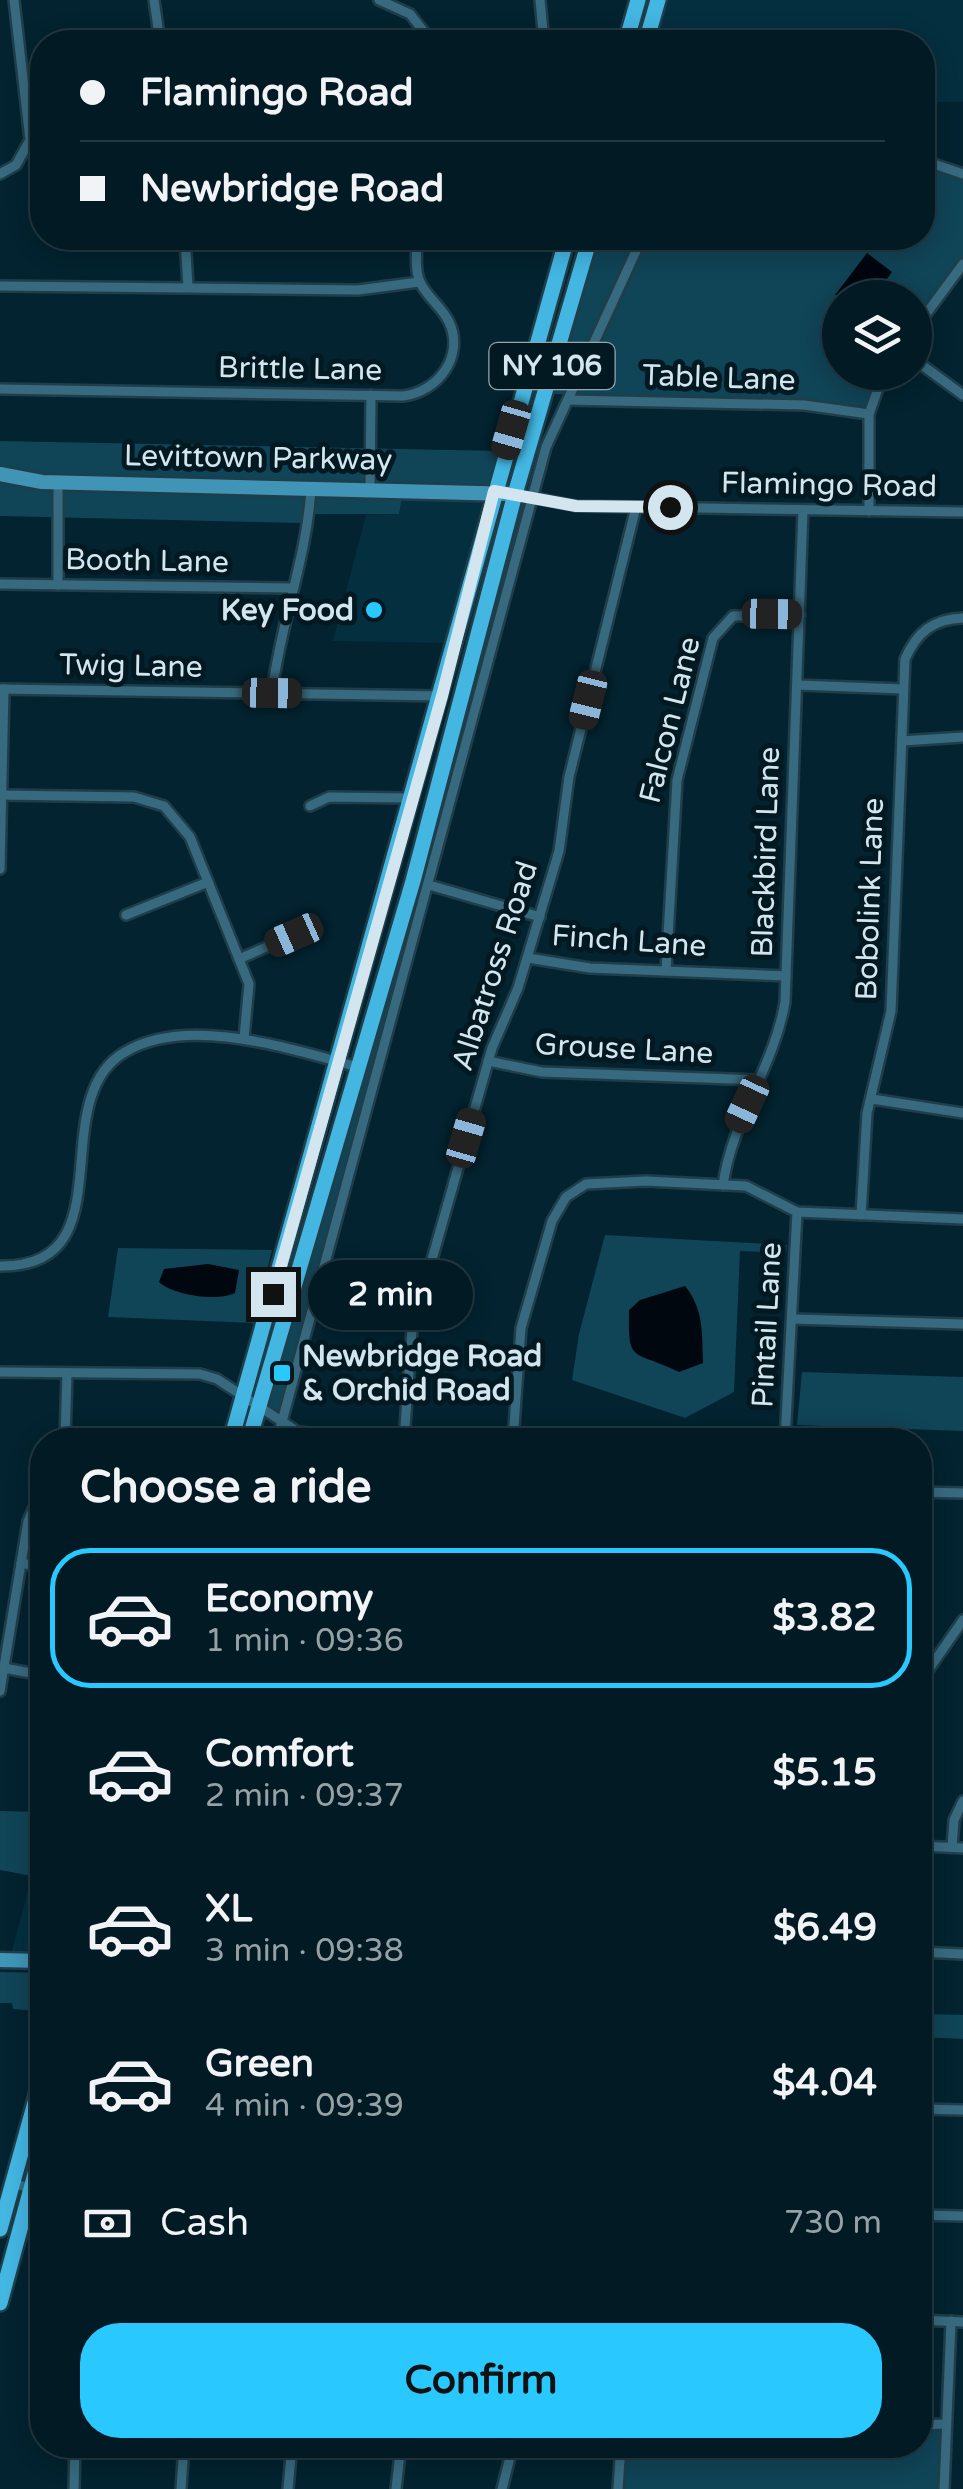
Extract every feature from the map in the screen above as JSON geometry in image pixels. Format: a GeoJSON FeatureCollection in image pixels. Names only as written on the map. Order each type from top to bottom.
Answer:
{"type":"FeatureCollection","features":[{"type":"Feature","properties":{"kind":"main road"},"geometry":{"type":"LineString","coordinates":[[629,30],[638,0]]}},
{"type":"Feature","properties":{"kind":"main road"},"geometry":{"type":"LineString","coordinates":[[649,30],[658,0]]}},
{"type":"Feature","properties":{"kind":"main road","name":"NY 106"},"geometry":{"type":"LineString","coordinates":[[235,1428],[564,250]]}},
{"type":"Feature","properties":{"kind":"main road","name":"NY 106"},"geometry":{"type":"LineString","coordinates":[[253,1428],[413,881],[515,494],[586,250]]}},
{"type":"Feature","properties":{"kind":"main road"},"geometry":{"type":"LineString","coordinates":[[0,2229],[30,2121]]}},
{"type":"Feature","properties":{"kind":"main road"},"geometry":{"type":"LineString","coordinates":[[0,2303],[30,2211]]}},
{"type":"Feature","properties":{"kind":"street"},"geometry":{"type":"LineString","coordinates":[[0,174],[16,165],[30,140],[14,0]]}},
{"type":"Feature","properties":{"kind":"street"},"geometry":{"type":"LineString","coordinates":[[154,0],[158,30]]}},
{"type":"Feature","properties":{"kind":"street"},"geometry":{"type":"LineString","coordinates":[[379,0],[410,14],[423,30]]}},
{"type":"Feature","properties":{"kind":"street"},"geometry":{"type":"LineString","coordinates":[[540,0],[543,30]]}},
{"type":"Feature","properties":{"kind":"street"},"geometry":{"type":"LineString","coordinates":[[935,164],[963,174]]}},
{"type":"Feature","properties":{"kind":"street"},"geometry":{"type":"LineString","coordinates":[[185,250],[188,286]]}},
{"type":"Feature","properties":{"kind":"street"},"geometry":{"type":"LineString","coordinates":[[0,286],[358,290],[419,282],[418,250]]}},
{"type":"Feature","properties":{"kind":"street"},"geometry":{"type":"LineString","coordinates":[[281,1428],[546,448],[637,250]]}},
{"type":"Feature","properties":{"kind":"street"},"geometry":{"type":"LineString","coordinates":[[932,306],[963,264]]}},
{"type":"Feature","properties":{"kind":"street","name":"Brittle Lane"},"geometry":{"type":"LineString","coordinates":[[0,389],[372,395],[421,392],[438,380],[449,364],[451,326],[419,282]]}},
{"type":"Feature","properties":{"kind":"street"},"geometry":{"type":"LineString","coordinates":[[932,372],[963,394]]}},
{"type":"Feature","properties":{"kind":"street"},"geometry":{"type":"LineString","coordinates":[[869,511],[869,414],[878,390]]}},
{"type":"Feature","properties":{"kind":"street"},"geometry":{"type":"LineString","coordinates":[[370,488],[372,395]]}},
{"type":"Feature","properties":{"kind":"street","name":"Table Lane"},"geometry":{"type":"LineString","coordinates":[[568,400],[804,405],[869,414]]}},
{"type":"Feature","properties":{"kind":"street","name":"Levittown Parkway"},"geometry":{"type":"LineString","coordinates":[[0,474],[58,482],[515,494]]}},
{"type":"Feature","properties":{"kind":"street"},"geometry":{"type":"LineString","coordinates":[[58,482],[58,584]]}},
{"type":"Feature","properties":{"kind":"street"},"geometry":{"type":"LineString","coordinates":[[272,693],[278,646],[306,536],[311,488]]}},
{"type":"Feature","properties":{"kind":"street","name":"Flamingo Road"},"geometry":{"type":"LineString","coordinates":[[515,494],[576,506],[963,512]]}},
{"type":"Feature","properties":{"kind":"street","name":"Albatross Road"},"geometry":{"type":"LineString","coordinates":[[405,1428],[412,1330],[488,1060],[528,958],[558,851],[569,777],[636,507]]}},
{"type":"Feature","properties":{"kind":"street","name":"Blackbird Lane"},"geometry":{"type":"LineString","coordinates":[[724,1185],[731,1142],[781,1027],[803,510]]}},
{"type":"Feature","properties":{"kind":"street","name":"Booth Lane"},"geometry":{"type":"LineString","coordinates":[[0,584],[293,588]]}},
{"type":"Feature","properties":{"kind":"street","name":"Falcon Lane"},"geometry":{"type":"LineString","coordinates":[[666,971],[673,799],[714,638],[733,616],[800,615]]}},
{"type":"Feature","properties":{"kind":"street","name":"Bobolink Lane"},"geometry":{"type":"LineString","coordinates":[[860,1215],[863,1144],[891,1011],[905,658],[912,642],[936,623],[963,618]]}},
{"type":"Feature","properties":{"kind":"street"},"geometry":{"type":"LineString","coordinates":[[798,685],[904,689]]}},
{"type":"Feature","properties":{"kind":"street"},"geometry":{"type":"LineString","coordinates":[[0,869],[2,689]]}},
{"type":"Feature","properties":{"kind":"street","name":"Twig Lane"},"geometry":{"type":"LineString","coordinates":[[2,689],[442,696]]}},
{"type":"Feature","properties":{"kind":"street"},"geometry":{"type":"LineString","coordinates":[[902,741],[963,736]]}},
{"type":"Feature","properties":{"kind":"street"},"geometry":{"type":"LineString","coordinates":[[1,795],[134,797],[154,802],[182,824],[250,989],[244,1038]]}},
{"type":"Feature","properties":{"kind":"street"},"geometry":{"type":"LineString","coordinates":[[310,806],[324,797],[413,798]]}},
{"type":"Feature","properties":{"kind":"street"},"geometry":{"type":"LineString","coordinates":[[126,915],[208,882]]}},
{"type":"Feature","properties":{"kind":"street"},"geometry":{"type":"LineString","coordinates":[[429,885],[540,917]]}},
{"type":"Feature","properties":{"kind":"street"},"geometry":{"type":"LineString","coordinates":[[239,959],[294,935]]}},
{"type":"Feature","properties":{"kind":"street","name":"Finch Lane"},"geometry":{"type":"LineString","coordinates":[[528,958],[567,966],[786,976]]}},
{"type":"Feature","properties":{"kind":"street"},"geometry":{"type":"LineString","coordinates":[[0,1266],[36,1264],[66,1238],[91,1097],[110,1062],[151,1042],[244,1038],[358,1067]]}},
{"type":"Feature","properties":{"kind":"street","name":"Grouse Lane"},"geometry":{"type":"LineString","coordinates":[[488,1060],[542,1072],[759,1080]]}},
{"type":"Feature","properties":{"kind":"street"},"geometry":{"type":"LineString","coordinates":[[872,1098],[963,1113]]}},
{"type":"Feature","properties":{"kind":"street"},"geometry":{"type":"LineString","coordinates":[[515,1428],[522,1328],[552,1221],[566,1198],[586,1184],[601,1180],[724,1185],[760,1191],[797,1212],[963,1218]]}},
{"type":"Feature","properties":{"kind":"street","name":"Pintail Lane"},"geometry":{"type":"LineString","coordinates":[[786,1428],[797,1212]]}},
{"type":"Feature","properties":{"kind":"street"},"geometry":{"type":"LineString","coordinates":[[794,1319],[963,1324]]}},
{"type":"Feature","properties":{"kind":"street"},"geometry":{"type":"LineString","coordinates":[[0,1372],[200,1374],[244,1396],[292,1428]]}},
{"type":"Feature","properties":{"kind":"street"},"geometry":{"type":"LineString","coordinates":[[65,1428],[67,1373]]}},
{"type":"Feature","properties":{"kind":"street"},"geometry":{"type":"LineString","coordinates":[[932,1492],[963,1493]]}},
{"type":"Feature","properties":{"kind":"street"},"geometry":{"type":"LineString","coordinates":[[0,1691],[30,1517]]}},
{"type":"Feature","properties":{"kind":"street"},"geometry":{"type":"LineString","coordinates":[[21,1563],[30,1564]]}},
{"type":"Feature","properties":{"kind":"street"},"geometry":{"type":"LineString","coordinates":[[932,1665],[963,1620]]}},
{"type":"Feature","properties":{"kind":"street"},"geometry":{"type":"LineString","coordinates":[[4,1668],[30,1672]]}},
{"type":"Feature","properties":{"kind":"street"},"geometry":{"type":"LineString","coordinates":[[932,1847],[957,1848],[954,1820],[963,1801]]}},
{"type":"Feature","properties":{"kind":"street"},"geometry":{"type":"LineString","coordinates":[[932,1953],[963,1954]]}},
{"type":"Feature","properties":{"kind":"street"},"geometry":{"type":"LineString","coordinates":[[0,1960],[30,1961]]}},
{"type":"Feature","properties":{"kind":"street"},"geometry":{"type":"LineString","coordinates":[[932,2109],[963,2110]]}},
{"type":"Feature","properties":{"kind":"street"},"geometry":{"type":"LineString","coordinates":[[13,2183],[30,2188]]}},
{"type":"Feature","properties":{"kind":"street"},"geometry":{"type":"LineString","coordinates":[[932,2215],[963,2216]]}},
{"type":"Feature","properties":{"kind":"street"},"geometry":{"type":"LineString","coordinates":[[932,2320],[963,2322]]}},
{"type":"Feature","properties":{"kind":"street"},"geometry":{"type":"LineString","coordinates":[[944,2489],[951,2321]]}},
{"type":"Feature","properties":{"kind":"street"},"geometry":{"type":"LineString","coordinates":[[932,2425],[946,2424]]}},
{"type":"Feature","properties":{"kind":"street"},"geometry":{"type":"LineString","coordinates":[[74,2458],[74,2489]]}},
{"type":"Feature","properties":{"kind":"street"},"geometry":{"type":"LineString","coordinates":[[181,2489],[183,2458]]}},
{"type":"Feature","properties":{"kind":"street"},"geometry":{"type":"LineString","coordinates":[[288,2489],[291,2458]]}},
{"type":"Feature","properties":{"kind":"street"},"geometry":{"type":"LineString","coordinates":[[396,2489],[400,2458]]}},
{"type":"Feature","properties":{"kind":"street"},"geometry":{"type":"LineString","coordinates":[[502,2489],[510,2458]]}},
{"type":"Feature","properties":{"kind":"street"},"geometry":{"type":"LineString","coordinates":[[618,2489],[619,2458]]}},
{"type":"Feature","properties":{"kind":"shaded area"},"geometry":{"type":"Polygon","coordinates":[[[660,0],[963,0],[963,102],[935,102],[935,30],[651,30],[660,0]]]}},
{"type":"Feature","properties":{"kind":"shaded area"},"geometry":{"type":"Polygon","coordinates":[[[935,166],[963,175],[963,262],[932,304],[932,280],[822,280],[822,390],[875,390],[867,411],[802,403],[553,394],[594,250],[935,250],[935,166]]]}},
{"type":"Feature","properties":{"kind":"shaded area"},"geometry":{"type":"Polygon","coordinates":[[[867,253],[892,272],[886,280],[846,280],[867,253]]]}},
{"type":"Feature","properties":{"kind":"shaded area"},"geometry":{"type":"Polygon","coordinates":[[[0,441],[500,451],[487,493],[403,492],[399,514],[303,514],[300,523],[0,516],[0,441]]]}},
{"type":"Feature","properties":{"kind":"shaded area"},"geometry":{"type":"Polygon","coordinates":[[[403,491],[487,493],[445,643],[333,641],[366,515],[398,514],[403,491]]]}},
{"type":"Feature","properties":{"kind":"shaded area"},"geometry":{"type":"Polygon","coordinates":[[[517,497],[530,501],[280,1421],[263,1406],[517,497]]]}},
{"type":"Feature","properties":{"kind":"shaded area"},"geometry":{"type":"Polygon","coordinates":[[[605,1235],[787,1245],[786,1253],[740,1251],[734,1392],[685,1418],[572,1380],[579,1334],[605,1235]]]}},
{"type":"Feature","properties":{"kind":"shaded area"},"geometry":{"type":"Polygon","coordinates":[[[118,1248],[272,1250],[254,1323],[108,1317],[118,1248]]]}},
{"type":"Feature","properties":{"kind":"shaded area"},"geometry":{"type":"Polygon","coordinates":[[[208,1264],[239,1270],[235,1293],[196,1296],[159,1282],[164,1269],[208,1264]]]}},
{"type":"Feature","properties":{"kind":"shaded area"},"geometry":{"type":"Polygon","coordinates":[[[685,1286],[699,1313],[703,1363],[679,1372],[636,1353],[630,1340],[629,1310],[640,1300],[685,1286]]]}},
{"type":"Feature","properties":{"kind":"shaded area"},"geometry":{"type":"Polygon","coordinates":[[[802,1372],[963,1377],[963,1431],[797,1425],[802,1372]]]}},
{"type":"Feature","properties":{"kind":"shaded area"},"geometry":{"type":"Polygon","coordinates":[[[0,1811],[30,1812],[30,1876],[0,1870],[0,1811]]]}},
{"type":"Feature","properties":{"kind":"shaded area"},"geometry":{"type":"Polygon","coordinates":[[[30,1883],[30,1955],[11,1954],[30,1883]]]}},
{"type":"Feature","properties":{"kind":"shaded area"},"geometry":{"type":"Polygon","coordinates":[[[0,1972],[30,1973],[30,2010],[0,2003],[0,1972]]]}},
{"type":"Feature","properties":{"kind":"shaded area"},"geometry":{"type":"Polygon","coordinates":[[[932,2014],[963,2015],[963,2039],[932,2038],[932,2014]]]}},
{"type":"Feature","properties":{"kind":"shaded area"},"geometry":{"type":"Polygon","coordinates":[[[945,2424],[944,2489],[618,2489],[619,2458],[932,2458],[932,2425],[945,2424]]]}},
{"type":"Feature","properties":{"kind":"place","name":"Key Food"},"geometry":{"type":"Point","coordinates":[374,610]}},
{"type":"Feature","properties":{"kind":"place","name":"Newbridge Road & Orchid Road"},"geometry":{"type":"Point","coordinates":[282,1373]}},
{"type":"Feature","properties":{"kind":"route"},"geometry":{"type":"LineString","coordinates":[[273,1294],[442,696],[494,491],[576,506],[670,507]]}}]}
